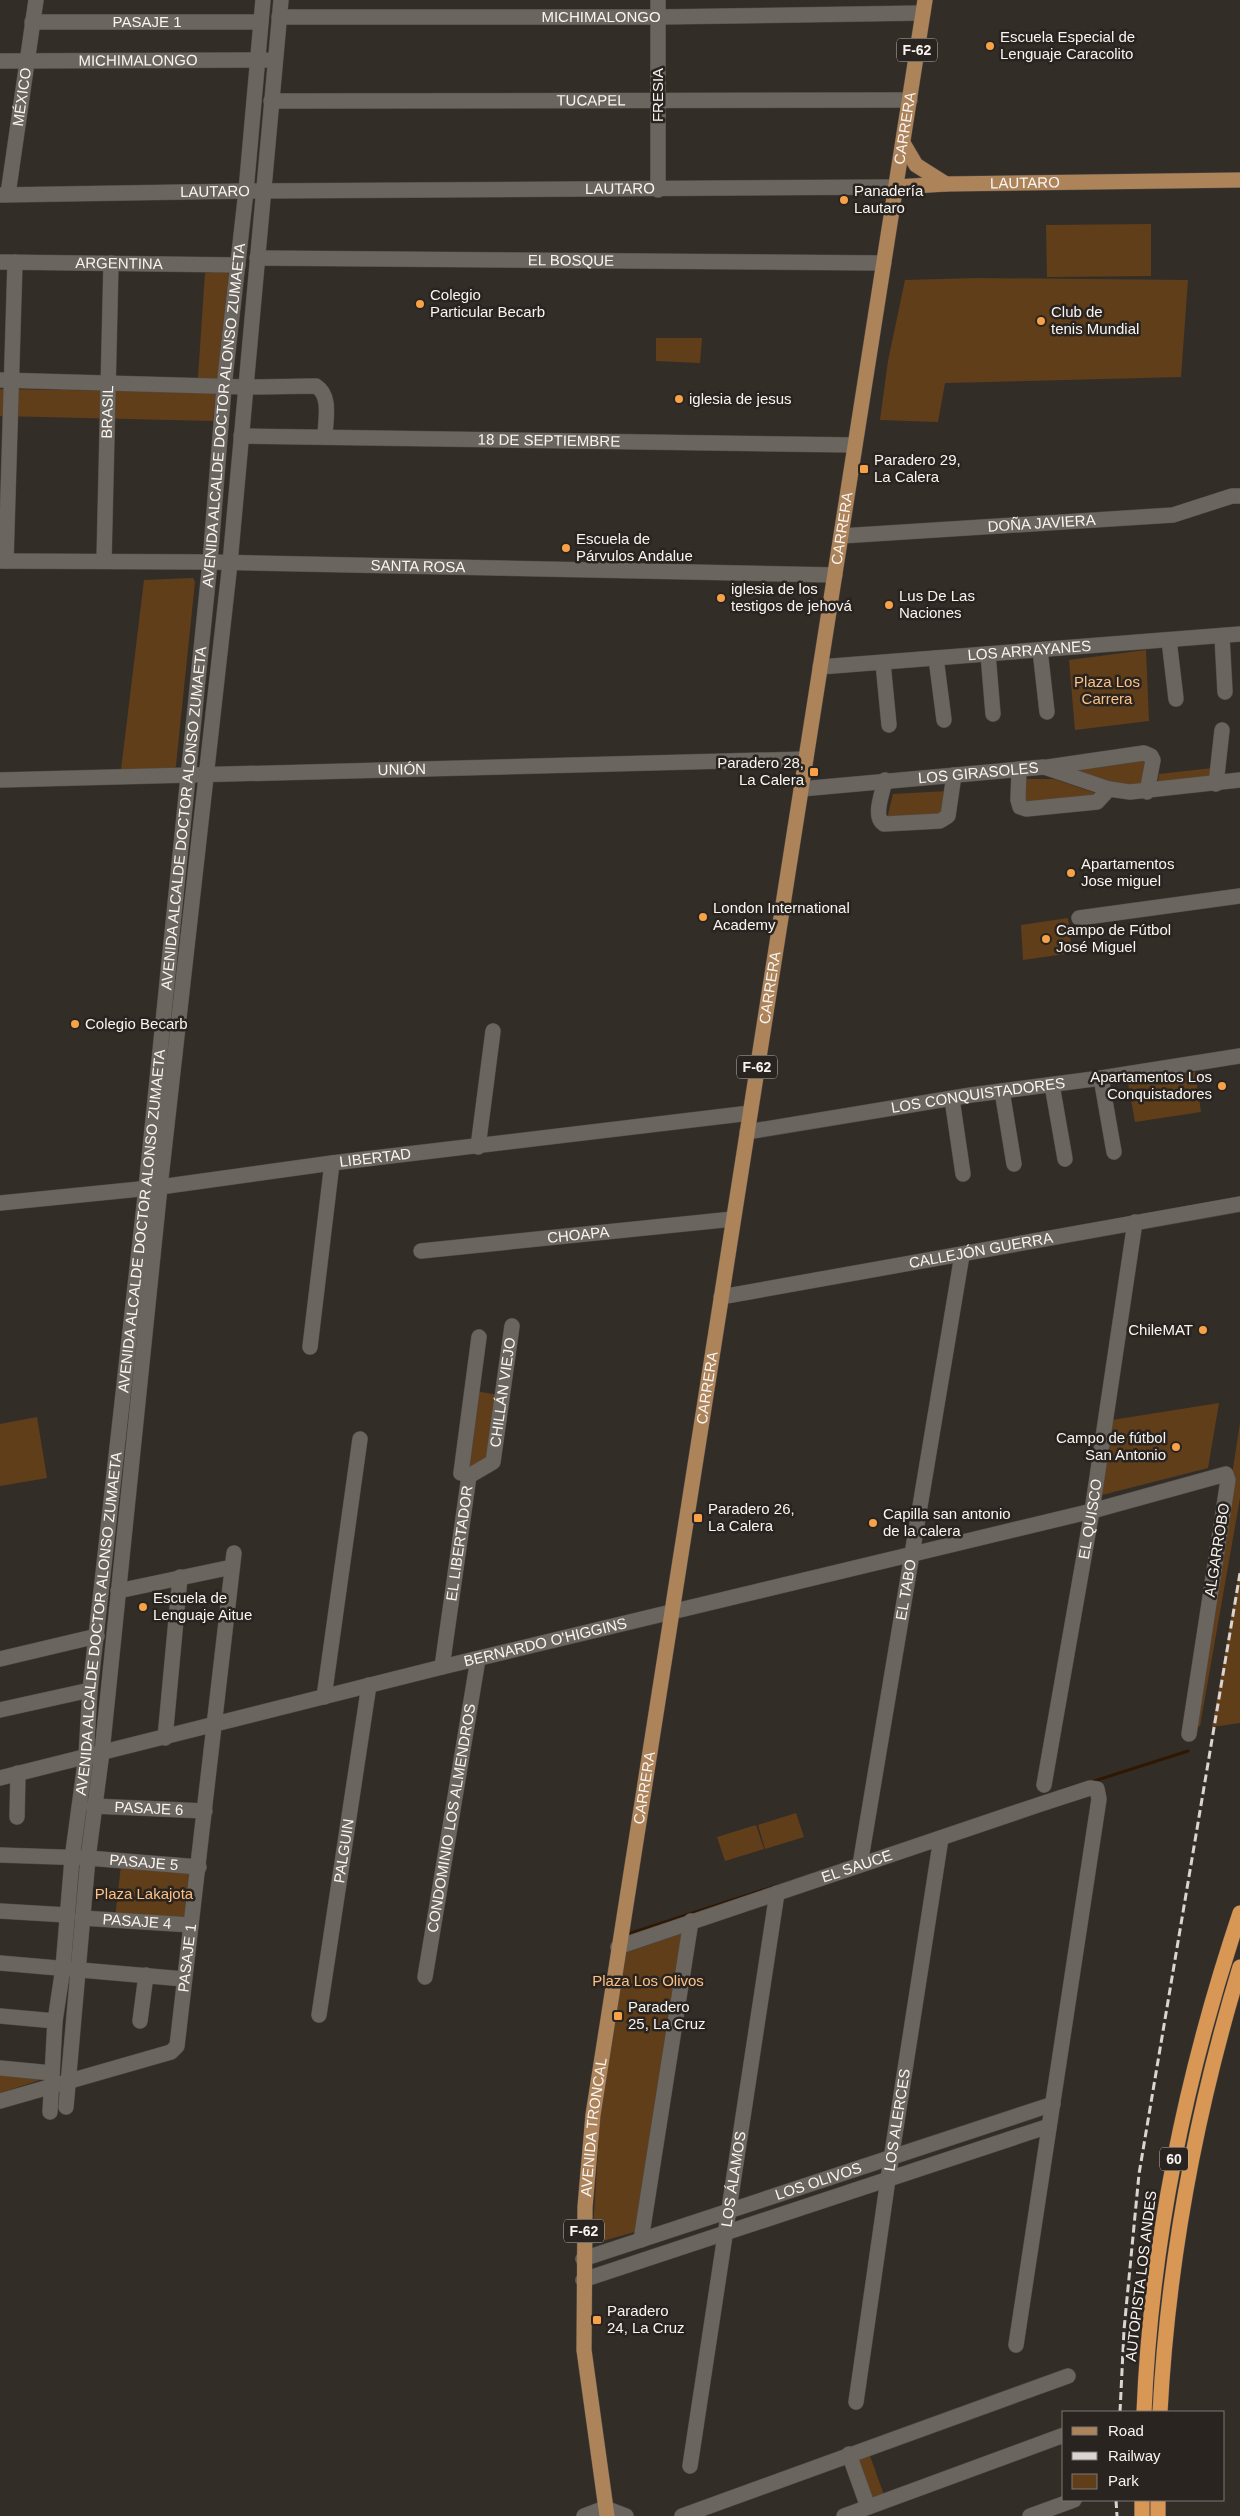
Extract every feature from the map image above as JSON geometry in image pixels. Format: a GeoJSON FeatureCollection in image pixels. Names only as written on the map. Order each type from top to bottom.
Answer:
{"type":"FeatureCollection","features":[{"type":"Feature","properties":{"kind":"highway","name":"AUTOPISTA LOS ANDES"},"geometry":{"type":"LineString","coordinates":[[1144,2411],[1148,2345],[1159,2248],[1174,2159],[1197,2058],[1240,1914]]}},
{"type":"Feature","properties":{"kind":"highway","name":"AUTOPISTA LOS ANDES"},"geometry":{"type":"LineString","coordinates":[[1160,2411],[1172,2279],[1180,2218],[1202,2110],[1240,1967]]}},
{"type":"Feature","properties":{"kind":"highway"},"geometry":{"type":"LineString","coordinates":[[1142,2501],[1142,2516]]}},
{"type":"Feature","properties":{"kind":"highway"},"geometry":{"type":"LineString","coordinates":[[1158,2501],[1158,2516]]}},
{"type":"Feature","properties":{"kind":"main road","name":"CARRERA"},"geometry":{"type":"LineString","coordinates":[[618,1946],[924,7]]}},
{"type":"Feature","properties":{"kind":"main road"},"geometry":{"type":"LineString","coordinates":[[903,143],[916,165],[946,184]]}},
{"type":"Feature","properties":{"kind":"main road","name":"LAUTARO"},"geometry":{"type":"LineString","coordinates":[[896,187],[946,184],[1240,180]]}},
{"type":"Feature","properties":{"kind":"main road","name":"AVENIDA TRONCAL"},"geometry":{"type":"LineString","coordinates":[[606,2512],[584,2350],[584,2207],[593,2115],[618,1946]]}},
{"type":"Feature","properties":{"kind":"street","name":"MÉXICO"},"geometry":{"type":"LineString","coordinates":[[4,194],[36,0]]}},
{"type":"Feature","properties":{"kind":"street","name":"AVENIDA ALCALDE DOCTOR ALONSO ZUMAETA"},"geometry":{"type":"LineString","coordinates":[[66,2107],[66,2083],[93,1806],[102,1752],[118,1591],[188,775],[210,562],[224,387],[246,191],[263,0]]}},
{"type":"Feature","properties":{"kind":"street","name":"AVENIDA ALCALDE DOCTOR ALONSO ZUMAETA"},"geometry":{"type":"LineString","coordinates":[[50,2112],[51,2079],[63,1968],[66,1915],[86,1756],[90,1690],[207,775],[230,562],[281,0]]}},
{"type":"Feature","properties":{"kind":"street","name":"FRESIA"},"geometry":{"type":"LineString","coordinates":[[658,0],[658,190]]}},
{"type":"Feature","properties":{"kind":"street","name":"MICHIMALONGO"},"geometry":{"type":"LineString","coordinates":[[279,17],[658,17],[924,7]]}},
{"type":"Feature","properties":{"kind":"street","name":"PASAJE 1"},"geometry":{"type":"LineString","coordinates":[[32,22],[261,22]]}},
{"type":"Feature","properties":{"kind":"street","name":"MICHIMALONGO"},"geometry":{"type":"LineString","coordinates":[[0,61],[275,60]]}},
{"type":"Feature","properties":{"kind":"street","name":"TUCAPEL"},"geometry":{"type":"LineString","coordinates":[[271,101],[910,100]]}},
{"type":"Feature","properties":{"kind":"street","name":"LAUTARO"},"geometry":{"type":"LineString","coordinates":[[4,194],[896,187]]}},
{"type":"Feature","properties":{"kind":"street","name":"EL BOSQUE"},"geometry":{"type":"LineString","coordinates":[[257,258],[884,263]]}},
{"type":"Feature","properties":{"kind":"street","name":"ARGENTINA"},"geometry":{"type":"LineString","coordinates":[[7,262],[238,265]]}},
{"type":"Feature","properties":{"kind":"street"},"geometry":{"type":"LineString","coordinates":[[3,561],[7,262]]}},
{"type":"Feature","properties":{"kind":"street","name":"BRASIL"},"geometry":{"type":"LineString","coordinates":[[104,561],[111,263]]}},
{"type":"Feature","properties":{"kind":"street"},"geometry":{"type":"LineString","coordinates":[[6,380],[224,387],[316,386],[323,391],[326,399],[325,438]]}},
{"type":"Feature","properties":{"kind":"street","name":"18 DE SEPTIEMBRE"},"geometry":{"type":"LineString","coordinates":[[241,436],[855,445]]}},
{"type":"Feature","properties":{"kind":"street","name":"DOÑA JAVIERA"},"geometry":{"type":"LineString","coordinates":[[841,536],[1173,515],[1232,496],[1240,496]]}},
{"type":"Feature","properties":{"kind":"street","name":"SANTA ROSA"},"geometry":{"type":"LineString","coordinates":[[3,561],[230,562],[834,575]]}},
{"type":"Feature","properties":{"kind":"street","name":"LOS ARRAYANES"},"geometry":{"type":"LineString","coordinates":[[820,668],[1240,634]]}},
{"type":"Feature","properties":{"kind":"street"},"geometry":{"type":"LineString","coordinates":[[1222,636],[1225,692]]}},
{"type":"Feature","properties":{"kind":"street"},"geometry":{"type":"LineString","coordinates":[[1169,640],[1176,699]]}},
{"type":"Feature","properties":{"kind":"street"},"geometry":{"type":"LineString","coordinates":[[1040,650],[1047,712]]}},
{"type":"Feature","properties":{"kind":"street"},"geometry":{"type":"LineString","coordinates":[[988,654],[993,714]]}},
{"type":"Feature","properties":{"kind":"street"},"geometry":{"type":"LineString","coordinates":[[936,658],[944,720]]}},
{"type":"Feature","properties":{"kind":"street"},"geometry":{"type":"LineString","coordinates":[[883,662],[890,725]]}},
{"type":"Feature","properties":{"kind":"street"},"geometry":{"type":"LineString","coordinates":[[1216,784],[1222,730]]}},
{"type":"Feature","properties":{"kind":"street"},"geometry":{"type":"LineString","coordinates":[[1044,767],[1144,753],[1151,756],[1153,760],[1147,792]]}},
{"type":"Feature","properties":{"kind":"street","name":"UNIÓN"},"geometry":{"type":"LineString","coordinates":[[0,780],[806,759]]}},
{"type":"Feature","properties":{"kind":"street","name":"LOS GIRASOLES"},"geometry":{"type":"LineString","coordinates":[[801,789],[1044,767],[1109,789],[1147,792],[1240,780]]}},
{"type":"Feature","properties":{"kind":"street"},"geometry":{"type":"LineString","coordinates":[[1019,769],[1018,800],[1020,806],[1026,809],[1098,802],[1109,789]]}},
{"type":"Feature","properties":{"kind":"street"},"geometry":{"type":"LineString","coordinates":[[885,780],[878,815],[880,822],[884,824],[940,821],[948,816],[954,775]]}},
{"type":"Feature","properties":{"kind":"street"},"geometry":{"type":"LineString","coordinates":[[1079,918],[1240,896]]}},
{"type":"Feature","properties":{"kind":"street"},"geometry":{"type":"LineString","coordinates":[[478,1147],[493,1031]]}},
{"type":"Feature","properties":{"kind":"street","name":"LOS CONQUISTADORES"},"geometry":{"type":"LineString","coordinates":[[747,1132],[1002,1091],[1101,1078],[1240,1056]]}},
{"type":"Feature","properties":{"kind":"street"},"geometry":{"type":"LineString","coordinates":[[1101,1078],[1114,1152]]}},
{"type":"Feature","properties":{"kind":"street"},"geometry":{"type":"LineString","coordinates":[[1052,1085],[1065,1159]]}},
{"type":"Feature","properties":{"kind":"street"},"geometry":{"type":"LineString","coordinates":[[1002,1091],[1014,1164]]}},
{"type":"Feature","properties":{"kind":"street"},"geometry":{"type":"LineString","coordinates":[[952,1099],[963,1174]]}},
{"type":"Feature","properties":{"kind":"street","name":"LIBERTAD"},"geometry":{"type":"LineString","coordinates":[[0,1203],[153,1188],[332,1163],[750,1113]]}},
{"type":"Feature","properties":{"kind":"street"},"geometry":{"type":"LineString","coordinates":[[310,1347],[332,1163]]}},
{"type":"Feature","properties":{"kind":"street","name":"CALLEJÓN GUERRA"},"geometry":{"type":"LineString","coordinates":[[721,1297],[1240,1204]]}},
{"type":"Feature","properties":{"kind":"street","name":"CHOAPA"},"geometry":{"type":"LineString","coordinates":[[421,1251],[733,1219]]}},
{"type":"Feature","properties":{"kind":"street","name":"EL QUISCO"},"geometry":{"type":"LineString","coordinates":[[1044,1785],[1092,1511],[1135,1222]]}},
{"type":"Feature","properties":{"kind":"street","name":"EL TABO"},"geometry":{"type":"LineString","coordinates":[[860,1865],[962,1254]]}},
{"type":"Feature","properties":{"kind":"street","name":"CHILLÁN VIEJO"},"geometry":{"type":"LineString","coordinates":[[469,1476],[493,1462],[512,1326]]}},
{"type":"Feature","properties":{"kind":"street","name":"EL LIBERTADOR"},"geometry":{"type":"LineString","coordinates":[[442,1667],[469,1476],[461,1473],[479,1337]]}},
{"type":"Feature","properties":{"kind":"street"},"geometry":{"type":"LineString","coordinates":[[324,1697],[360,1439]]}},
{"type":"Feature","properties":{"kind":"street","name":"ALGARROBO"},"geometry":{"type":"LineString","coordinates":[[1092,1511],[1224,1474],[1227,1475],[1189,1734]]}},
{"type":"Feature","properties":{"kind":"street","name":"BERNARDO O'HIGGINS"},"geometry":{"type":"LineString","coordinates":[[0,1778],[442,1667],[671,1614],[912,1553],[1092,1511]]}},
{"type":"Feature","properties":{"kind":"street","name":"PASAJE 1"},"geometry":{"type":"LineString","coordinates":[[66,2083],[174,2050],[177,2046],[216,1725],[233,1560],[180,1577]]}},
{"type":"Feature","properties":{"kind":"street"},"geometry":{"type":"LineString","coordinates":[[118,1591],[180,1577],[165,1738]]}},
{"type":"Feature","properties":{"kind":"street"},"geometry":{"type":"LineString","coordinates":[[0,1659],[97,1636]]}},
{"type":"Feature","properties":{"kind":"street","name":"CONDOMINIO LOS ALMENDROS"},"geometry":{"type":"LineString","coordinates":[[425,1977],[478,1659]]}},
{"type":"Feature","properties":{"kind":"street","name":"PALGUIN"},"geometry":{"type":"LineString","coordinates":[[319,2015],[369,1685]]}},
{"type":"Feature","properties":{"kind":"street"},"geometry":{"type":"LineString","coordinates":[[0,1710],[90,1690]]}},
{"type":"Feature","properties":{"kind":"street"},"geometry":{"type":"LineString","coordinates":[[17,1817],[18,1773]]}},
{"type":"Feature","properties":{"kind":"street","name":"EL SAUCE"},"geometry":{"type":"LineString","coordinates":[[618,1946],[1090,1788],[1097,1789],[1099,1799],[1053,2104]]}},
{"type":"Feature","properties":{"kind":"street","name":"PASAJE 6"},"geometry":{"type":"LineString","coordinates":[[93,1806],[205,1811]]}},
{"type":"Feature","properties":{"kind":"street","name":"LOS ALERCES"},"geometry":{"type":"LineString","coordinates":[[856,2402],[888,2179],[941,1838]]}},
{"type":"Feature","properties":{"kind":"street","name":"PASAJE 5"},"geometry":{"type":"LineString","coordinates":[[0,1855],[72,1859],[88,1858],[199,1867]]}},
{"type":"Feature","properties":{"kind":"street","name":"LOS ÁLAMOS"},"geometry":{"type":"LineString","coordinates":[[690,2466],[778,1893]]}},
{"type":"Feature","properties":{"kind":"street"},"geometry":{"type":"LineString","coordinates":[[0,1911],[66,1915]]}},
{"type":"Feature","properties":{"kind":"street","name":"PASAJE 4"},"geometry":{"type":"LineString","coordinates":[[82,1918],[191,1925]]}},
{"type":"Feature","properties":{"kind":"street"},"geometry":{"type":"LineString","coordinates":[[641,2240],[691,1921]]}},
{"type":"Feature","properties":{"kind":"street"},"geometry":{"type":"LineString","coordinates":[[0,1963],[184,1979]]}},
{"type":"Feature","properties":{"kind":"street"},"geometry":{"type":"LineString","coordinates":[[140,2021],[146,1975]]}},
{"type":"Feature","properties":{"kind":"street"},"geometry":{"type":"LineString","coordinates":[[0,2016],[56,2021]]}},
{"type":"Feature","properties":{"kind":"street"},"geometry":{"type":"LineString","coordinates":[[0,2068],[66,2083]]}},
{"type":"Feature","properties":{"kind":"street"},"geometry":{"type":"LineString","coordinates":[[0,2101],[51,2079]]}},
{"type":"Feature","properties":{"kind":"street"},"geometry":{"type":"LineString","coordinates":[[1016,2345],[1053,2104]]}},
{"type":"Feature","properties":{"kind":"street","name":"LOS OLIVOS"},"geometry":{"type":"LineString","coordinates":[[583,2259],[892,2159],[1053,2104]]}},
{"type":"Feature","properties":{"kind":"street","name":"LOS OLIVOS"},"geometry":{"type":"LineString","coordinates":[[583,2280],[1049,2126]]}},
{"type":"Feature","properties":{"kind":"street"},"geometry":{"type":"LineString","coordinates":[[682,2516],[1068,2376]]}},
{"type":"Feature","properties":{"kind":"street"},"geometry":{"type":"LineString","coordinates":[[844,2516],[1062,2436]]}},
{"type":"Feature","properties":{"kind":"street"},"geometry":{"type":"LineString","coordinates":[[849,2454],[868,2507]]}},
{"type":"Feature","properties":{"kind":"street"},"geometry":{"type":"LineString","coordinates":[[1030,2516],[1071,2501]]}},
{"type":"Feature","properties":{"kind":"street"},"geometry":{"type":"LineString","coordinates":[[584,2516],[606,2512],[626,2516]]}},
{"type":"Feature","properties":{"kind":"green space"},"geometry":{"type":"Polygon","coordinates":[[[1151,224],[1151,276],[1047,277],[1046,225],[1151,224]]]}},
{"type":"Feature","properties":{"kind":"green space"},"geometry":{"type":"Polygon","coordinates":[[[229,270],[213,421],[0,416],[0,389],[197,392],[205,273],[229,270]]]}},
{"type":"Feature","properties":{"kind":"green space","name":"Club de tenis Mundial"},"geometry":{"type":"Polygon","coordinates":[[[978,278],[1188,280],[1181,377],[945,383],[938,422],[880,420],[888,361],[905,280],[978,278]]]}},
{"type":"Feature","properties":{"kind":"green space"},"geometry":{"type":"Polygon","coordinates":[[[656,338],[702,338],[700,363],[656,361],[656,338]]]}},
{"type":"Feature","properties":{"kind":"green space"},"geometry":{"type":"Polygon","coordinates":[[[193,578],[195,582],[175,769],[121,770],[144,580],[193,578]]]}},
{"type":"Feature","properties":{"kind":"green space","name":"Plaza Los Carrera"},"geometry":{"type":"Polygon","coordinates":[[[1146,650],[1149,721],[1075,730],[1069,660],[1146,650]]]}},
{"type":"Feature","properties":{"kind":"green space"},"geometry":{"type":"Polygon","coordinates":[[[1145,760],[1142,786],[1109,786],[1063,769],[1145,760]]]}},
{"type":"Feature","properties":{"kind":"green space"},"geometry":{"type":"Polygon","coordinates":[[[1213,768],[1212,780],[1157,787],[1159,774],[1213,768]]]}},
{"type":"Feature","properties":{"kind":"green space"},"geometry":{"type":"Polygon","coordinates":[[[1024,779],[1054,779],[1098,794],[1098,799],[1024,804],[1024,779]]]}},
{"type":"Feature","properties":{"kind":"green space"},"geometry":{"type":"Polygon","coordinates":[[[948,791],[944,816],[887,819],[893,794],[948,791]]]}},
{"type":"Feature","properties":{"kind":"green space","name":"Campo de Fútbol José Miguel"},"geometry":{"type":"Polygon","coordinates":[[[1068,918],[1072,953],[1023,960],[1021,925],[1068,918]]]}},
{"type":"Feature","properties":{"kind":"green space"},"geometry":{"type":"Polygon","coordinates":[[[1195,1072],[1201,1112],[1135,1122],[1128,1083],[1195,1072]]]}},
{"type":"Feature","properties":{"kind":"green space"},"geometry":{"type":"Polygon","coordinates":[[[475,1391],[499,1395],[490,1460],[464,1470],[475,1391]]]}},
{"type":"Feature","properties":{"kind":"green space"},"geometry":{"type":"Polygon","coordinates":[[[1219,1403],[1208,1468],[1098,1496],[1112,1420],[1219,1403]]]}},
{"type":"Feature","properties":{"kind":"green space"},"geometry":{"type":"Polygon","coordinates":[[[37,1417],[47,1478],[0,1486],[0,1424],[37,1417]]]}},
{"type":"Feature","properties":{"kind":"green space"},"geometry":{"type":"Polygon","coordinates":[[[1240,1423],[1240,1498],[1200,1726],[1193,1729],[1240,1423]]]}},
{"type":"Feature","properties":{"kind":"green space"},"geometry":{"type":"Polygon","coordinates":[[[1240,1568],[1240,1723],[1212,1727],[1240,1568]]]}},
{"type":"Feature","properties":{"kind":"green space"},"geometry":{"type":"Polygon","coordinates":[[[796,1813],[804,1837],[765,1849],[758,1825],[796,1813]]]}},
{"type":"Feature","properties":{"kind":"green space"},"geometry":{"type":"Polygon","coordinates":[[[756,1825],[764,1849],[725,1861],[717,1837],[756,1825]]]}},
{"type":"Feature","properties":{"kind":"green space","name":"Plaza Lakajota"},"geometry":{"type":"Polygon","coordinates":[[[121,1866],[195,1873],[187,1923],[115,1918],[121,1866]]]}},
{"type":"Feature","properties":{"kind":"green space","name":"Plaza Los Olivos"},"geometry":{"type":"Polygon","coordinates":[[[686,1932],[638,2231],[592,2244],[601,2104],[622,1954],[686,1932]]]}},
{"type":"Feature","properties":{"kind":"green space"},"geometry":{"type":"Polygon","coordinates":[[[0,2074],[41,2078],[40,2080],[0,2093],[0,2074]]]}},
{"type":"Feature","properties":{"kind":"green space"},"geometry":{"type":"Polygon","coordinates":[[[870,2456],[884,2495],[871,2499],[858,2460],[870,2456]]]}},
{"type":"Feature","properties":{"kind":"waterway"},"geometry":{"type":"LineString","coordinates":[[1091,1782],[1188,1751]]}},
{"type":"Feature","properties":{"kind":"waterway"},"geometry":{"type":"LineString","coordinates":[[628,1934],[776,1886]]}},
{"type":"Feature","properties":{"kind":"railway"},"geometry":{"type":"LineString","coordinates":[[1120,2411],[1124,2330],[1139,2174],[1240,1573]]}},
{"type":"Feature","properties":{"kind":"railway"},"geometry":{"type":"LineString","coordinates":[[1116,2501],[1117,2516]]}},
{"type":"Feature","properties":{"kind":"place","name":"Escuela Especial de Lenguaje Caracolito"},"geometry":{"type":"Point","coordinates":[990,46]}},
{"type":"Feature","properties":{"kind":"place","name":"Panadería Lautaro"},"geometry":{"type":"Point","coordinates":[844,200]}},
{"type":"Feature","properties":{"kind":"place","name":"Colegio Particular Becarb"},"geometry":{"type":"Point","coordinates":[420,304]}},
{"type":"Feature","properties":{"kind":"place","name":"Club de tenis Mundial"},"geometry":{"type":"Point","coordinates":[1041,321]}},
{"type":"Feature","properties":{"kind":"place","name":"iglesia de jesus"},"geometry":{"type":"Point","coordinates":[679,399]}},
{"type":"Feature","properties":{"kind":"place","name":"Paradero 29, La Calera"},"geometry":{"type":"Point","coordinates":[864,469]}},
{"type":"Feature","properties":{"kind":"place","name":"Escuela de Párvulos Andalue"},"geometry":{"type":"Point","coordinates":[566,548]}},
{"type":"Feature","properties":{"kind":"place","name":"iglesia de los testigos de jehová"},"geometry":{"type":"Point","coordinates":[721,598]}},
{"type":"Feature","properties":{"kind":"place","name":"Lus De Las Naciones"},"geometry":{"type":"Point","coordinates":[889,605]}},
{"type":"Feature","properties":{"kind":"place","name":"Paradero 28, La Calera"},"geometry":{"type":"Point","coordinates":[814,772]}},
{"type":"Feature","properties":{"kind":"place","name":"Apartamentos Jose miguel"},"geometry":{"type":"Point","coordinates":[1071,873]}},
{"type":"Feature","properties":{"kind":"place","name":"London International Academy"},"geometry":{"type":"Point","coordinates":[703,917]}},
{"type":"Feature","properties":{"kind":"place","name":"Campo de Fútbol José Miguel"},"geometry":{"type":"Point","coordinates":[1046,939]}},
{"type":"Feature","properties":{"kind":"place","name":"Colegio Becarb"},"geometry":{"type":"Point","coordinates":[75,1024]}},
{"type":"Feature","properties":{"kind":"place","name":"Apartamentos Los Conquistadores"},"geometry":{"type":"Point","coordinates":[1222,1086]}},
{"type":"Feature","properties":{"kind":"place","name":"ChileMAT"},"geometry":{"type":"Point","coordinates":[1203,1330]}},
{"type":"Feature","properties":{"kind":"place","name":"Campo de fútbol San Antonio"},"geometry":{"type":"Point","coordinates":[1176,1447]}},
{"type":"Feature","properties":{"kind":"place","name":"Paradero 26, La Calera"},"geometry":{"type":"Point","coordinates":[698,1518]}},
{"type":"Feature","properties":{"kind":"place","name":"Capilla san antonio de la calera"},"geometry":{"type":"Point","coordinates":[873,1523]}},
{"type":"Feature","properties":{"kind":"place","name":"Escuela de Lenguaje Aitue"},"geometry":{"type":"Point","coordinates":[143,1607]}},
{"type":"Feature","properties":{"kind":"place","name":"Paradero 25, La Cruz"},"geometry":{"type":"Point","coordinates":[618,2016]}},
{"type":"Feature","properties":{"kind":"place","name":"Paradero 24, La Cruz"},"geometry":{"type":"Point","coordinates":[597,2320]}}]}
